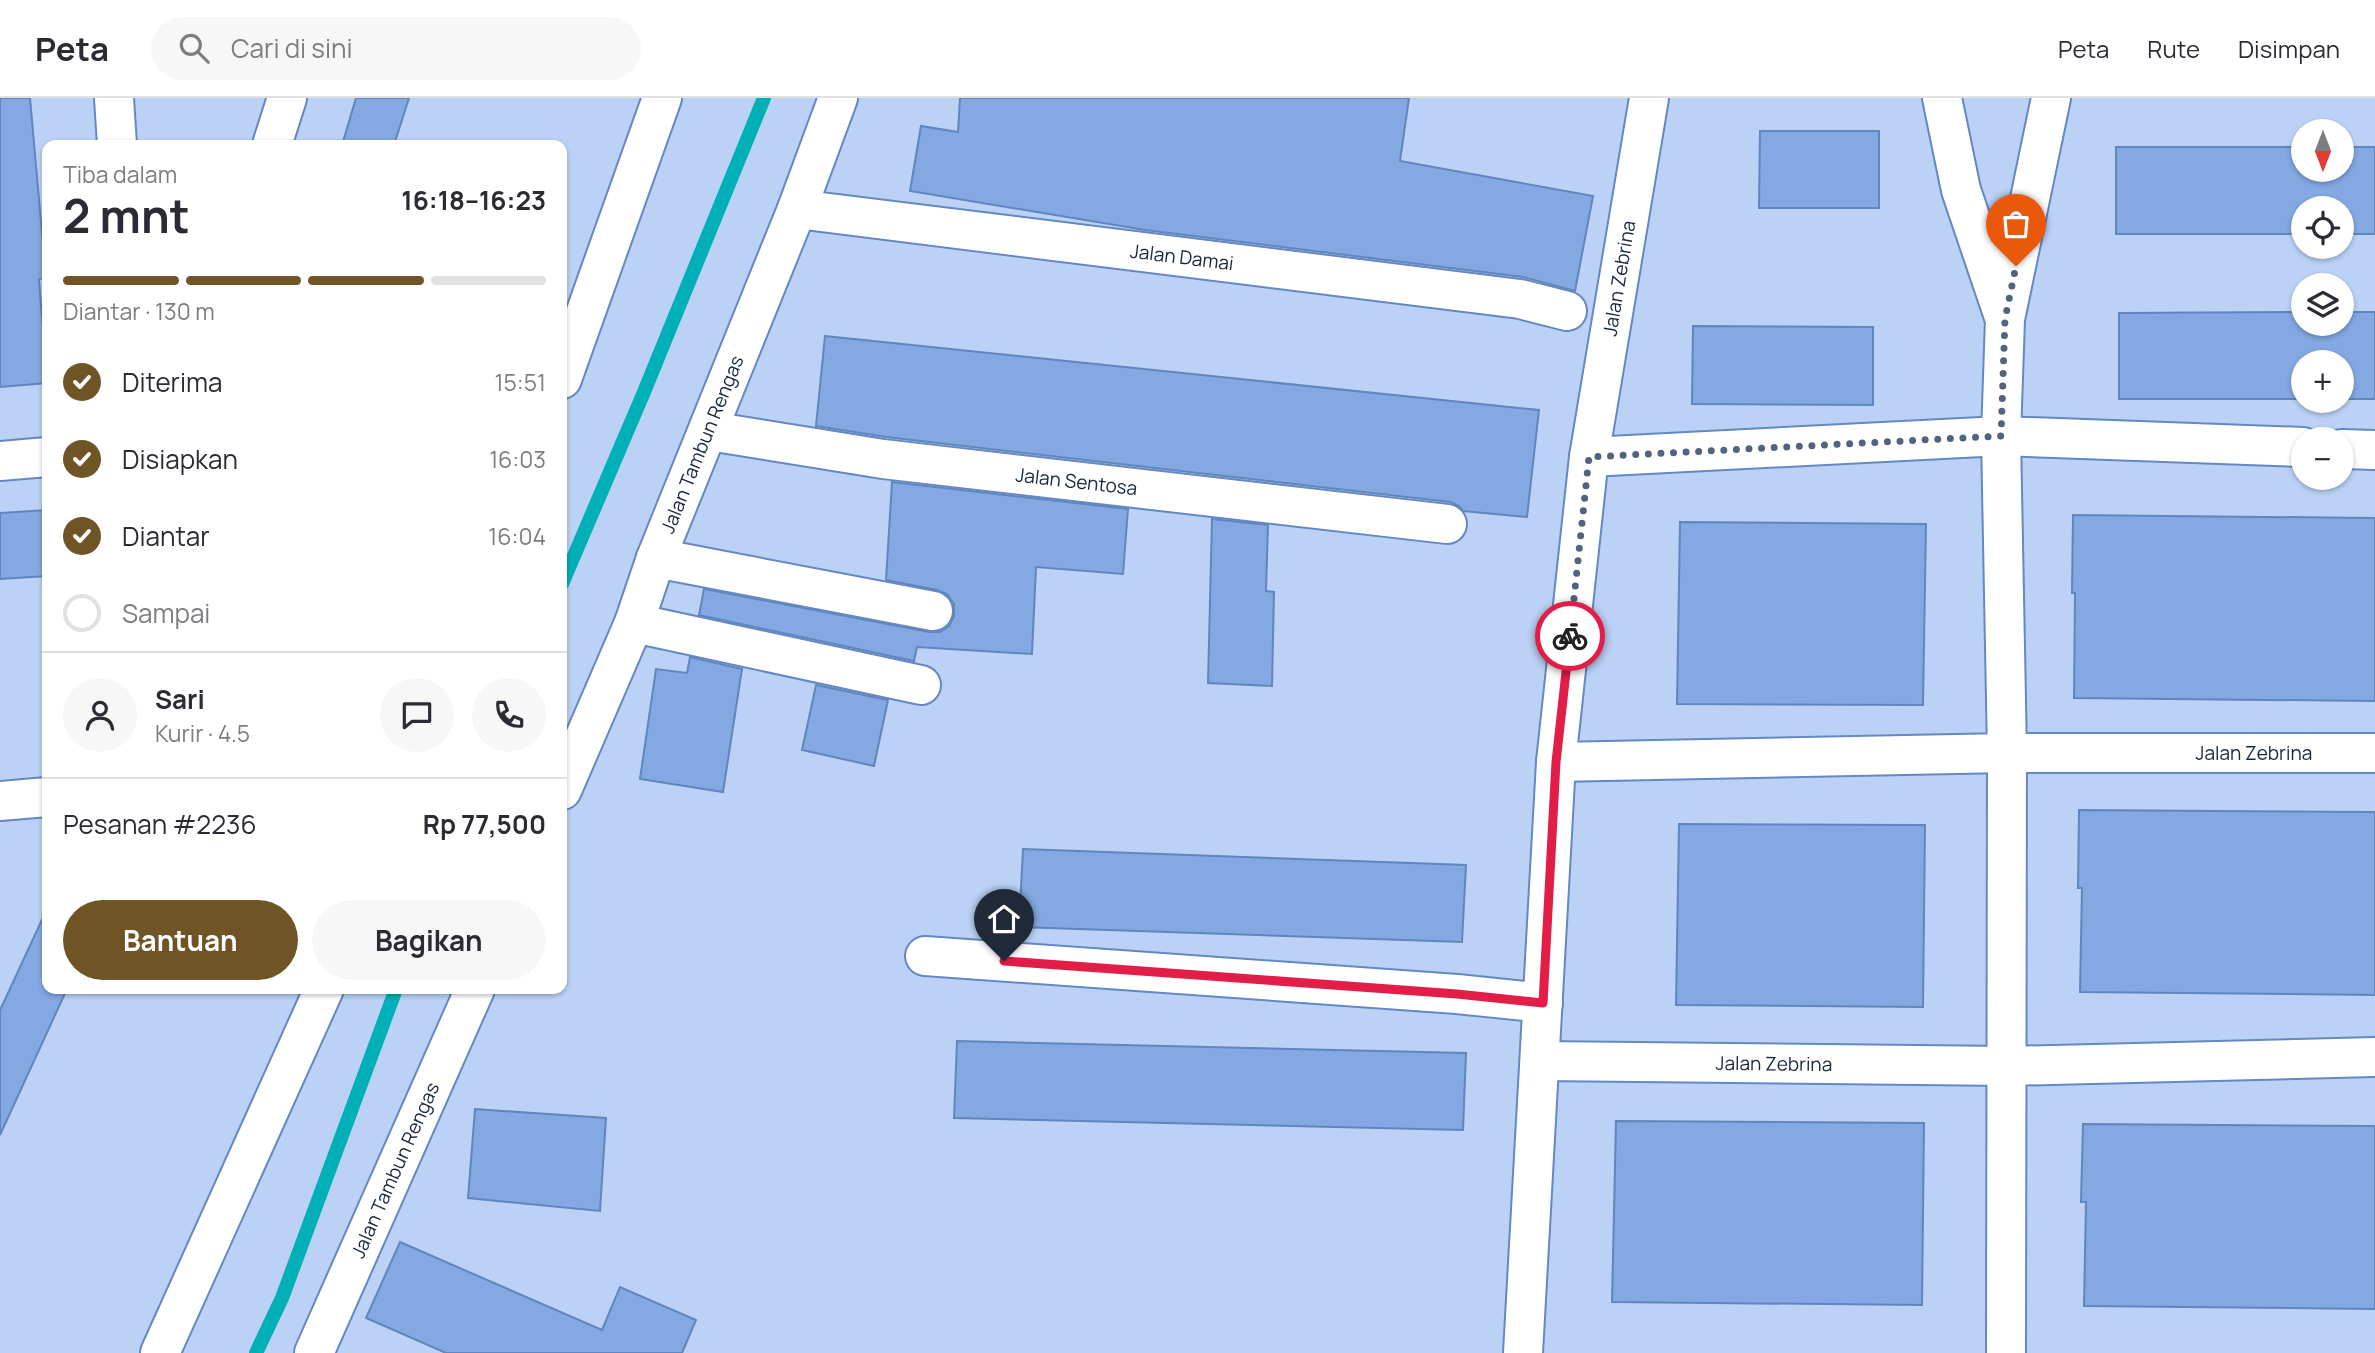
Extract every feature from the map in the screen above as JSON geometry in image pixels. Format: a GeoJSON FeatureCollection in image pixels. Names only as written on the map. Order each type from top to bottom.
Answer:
{"type":"FeatureCollection","features":[{"type":"Feature","properties":{"kind":"street"},"geometry":{"type":"LineString","coordinates":[[114,98],[117,140]]}},
{"type":"Feature","properties":{"kind":"street"},"geometry":{"type":"LineString","coordinates":[[274,140],[287,98]]}},
{"type":"Feature","properties":{"kind":"street"},"geometry":{"type":"LineString","coordinates":[[567,365],[662,98]]}},
{"type":"Feature","properties":{"kind":"street","name":"Jalan Tambun Rengas"},"geometry":{"type":"LineString","coordinates":[[567,778],[634,623],[656,558],[797,209],[838,98]]}},
{"type":"Feature","properties":{"kind":"street","name":"Jalan Zebrina"},"geometry":{"type":"LineString","coordinates":[[1523,1353],[1556,762],[1589,457],[1649,98]]}},
{"type":"Feature","properties":{"kind":"street"},"geometry":{"type":"LineString","coordinates":[[1942,98],[1962,190],[2005,319]]}},
{"type":"Feature","properties":{"kind":"street"},"geometry":{"type":"LineString","coordinates":[[2006,1353],[2007,753],[2001,436],[2005,319],[2051,98]]}},
{"type":"Feature","properties":{"kind":"street","name":"Jalan Damai"},"geometry":{"type":"LineString","coordinates":[[797,209],[1520,299],[1567,311]]}},
{"type":"Feature","properties":{"kind":"street","name":"Jalan Sentosa"},"geometry":{"type":"LineString","coordinates":[[709,431],[883,459],[1447,524]]}},
{"type":"Feature","properties":{"kind":"street"},"geometry":{"type":"LineString","coordinates":[[1589,457],[2001,436],[2291,447]]}},
{"type":"Feature","properties":{"kind":"street"},"geometry":{"type":"LineString","coordinates":[[2354,449],[2375,450]]}},
{"type":"Feature","properties":{"kind":"street"},"geometry":{"type":"LineString","coordinates":[[0,461],[42,457]]}},
{"type":"Feature","properties":{"kind":"street"},"geometry":{"type":"LineString","coordinates":[[656,558],[933,611]]}},
{"type":"Feature","properties":{"kind":"street"},"geometry":{"type":"LineString","coordinates":[[634,623],[921,685]]}},
{"type":"Feature","properties":{"kind":"street","name":"Jalan Zebrina"},"geometry":{"type":"LineString","coordinates":[[1556,762],[2007,753],[2375,753]]}},
{"type":"Feature","properties":{"kind":"street"},"geometry":{"type":"LineString","coordinates":[[1,802],[42,798]]}},
{"type":"Feature","properties":{"kind":"street"},"geometry":{"type":"LineString","coordinates":[[925,956],[1457,994],[1543,1003]]}},
{"type":"Feature","properties":{"kind":"street"},"geometry":{"type":"LineString","coordinates":[[160,1353],[322,994]]}},
{"type":"Feature","properties":{"kind":"street","name":"Jalan Tambun Rengas"},"geometry":{"type":"LineString","coordinates":[[314,1353],[473,994]]}},
{"type":"Feature","properties":{"kind":"street","name":"Jalan Zebrina"},"geometry":{"type":"LineString","coordinates":[[1540,1061],[2007,1066],[2375,1057]]}},
{"type":"Feature","properties":{"kind":"building"},"geometry":{"type":"Polygon","coordinates":[[[0,98],[30,98],[42,233],[42,279],[39,279],[42,383],[0,387],[0,98]]]}},
{"type":"Feature","properties":{"kind":"building"},"geometry":{"type":"Polygon","coordinates":[[[356,98],[409,98],[396,140],[343,140],[356,98]]]}},
{"type":"Feature","properties":{"kind":"building"},"geometry":{"type":"Polygon","coordinates":[[[960,98],[1409,98],[1400,161],[1593,196],[1575,291],[1523,277],[1145,230],[910,191],[921,126],[958,132],[960,98]]]}},
{"type":"Feature","properties":{"kind":"building"},"geometry":{"type":"Polygon","coordinates":[[[1760,131],[1879,131],[1879,208],[1759,208],[1760,131]]]}},
{"type":"Feature","properties":{"kind":"building"},"geometry":{"type":"Polygon","coordinates":[[[2116,147],[2291,147],[2291,182],[2354,182],[2354,147],[2375,147],[2375,234],[2354,234],[2354,196],[2291,196],[2291,234],[2116,234],[2116,147]]]}},
{"type":"Feature","properties":{"kind":"building"},"geometry":{"type":"Polygon","coordinates":[[[2291,312],[2291,336],[2354,336],[2354,312],[2375,312],[2375,399],[2354,399],[2354,350],[2291,350],[2291,399],[2119,399],[2119,313],[2291,312]]]}},
{"type":"Feature","properties":{"kind":"building"},"geometry":{"type":"Polygon","coordinates":[[[1693,326],[1873,327],[1873,405],[1692,404],[1693,326]]]}},
{"type":"Feature","properties":{"kind":"building"},"geometry":{"type":"Polygon","coordinates":[[[825,336],[1539,410],[1527,517],[1463,511],[1450,502],[886,437],[816,426],[825,336]]]}},
{"type":"Feature","properties":{"kind":"building"},"geometry":{"type":"Polygon","coordinates":[[[892,482],[1128,509],[1123,574],[1036,567],[1032,654],[917,647],[914,661],[699,615],[704,589],[929,632],[940,632],[949,626],[954,616],[954,604],[947,594],[886,580],[892,482]]]}},
{"type":"Feature","properties":{"kind":"building"},"geometry":{"type":"Polygon","coordinates":[[[42,510],[42,576],[0,579],[0,513],[42,510]]]}},
{"type":"Feature","properties":{"kind":"building"},"geometry":{"type":"Polygon","coordinates":[[[2073,515],[2375,518],[2375,701],[2074,698],[2073,515]]]}},
{"type":"Feature","properties":{"kind":"building"},"geometry":{"type":"Polygon","coordinates":[[[1212,519],[1268,525],[1266,591],[1274,592],[1272,686],[1208,683],[1212,519]]]}},
{"type":"Feature","properties":{"kind":"building"},"geometry":{"type":"Polygon","coordinates":[[[1680,522],[1926,524],[1923,705],[1677,704],[1680,522]]]}},
{"type":"Feature","properties":{"kind":"building"},"geometry":{"type":"Polygon","coordinates":[[[690,657],[742,669],[723,792],[640,779],[656,669],[687,673],[690,657]]]}},
{"type":"Feature","properties":{"kind":"building"},"geometry":{"type":"Polygon","coordinates":[[[816,685],[888,700],[874,766],[802,750],[816,685]]]}},
{"type":"Feature","properties":{"kind":"building"},"geometry":{"type":"Polygon","coordinates":[[[2079,810],[2375,812],[2375,995],[2080,992],[2082,888],[2078,888],[2079,810]]]}},
{"type":"Feature","properties":{"kind":"building"},"geometry":{"type":"Polygon","coordinates":[[[1679,824],[1925,825],[1923,1007],[1676,1005],[1679,824]]]}},
{"type":"Feature","properties":{"kind":"building"},"geometry":{"type":"Polygon","coordinates":[[[1023,849],[1466,865],[1462,942],[1019,927],[1023,849]]]}},
{"type":"Feature","properties":{"kind":"building"},"geometry":{"type":"Polygon","coordinates":[[[42,920],[42,994],[65,994],[0,1135],[0,1010],[42,920]]]}},
{"type":"Feature","properties":{"kind":"building"},"geometry":{"type":"Polygon","coordinates":[[[957,1041],[1466,1053],[1463,1130],[954,1118],[957,1041]]]}},
{"type":"Feature","properties":{"kind":"building"},"geometry":{"type":"Polygon","coordinates":[[[475,1109],[606,1118],[600,1211],[468,1198],[475,1109]]]}},
{"type":"Feature","properties":{"kind":"building"},"geometry":{"type":"Polygon","coordinates":[[[1616,1121],[1924,1123],[1922,1305],[1612,1302],[1616,1121]]]}},
{"type":"Feature","properties":{"kind":"building"},"geometry":{"type":"Polygon","coordinates":[[[2083,1124],[2375,1126],[2375,1309],[2084,1306],[2086,1202],[2081,1202],[2083,1124]]]}},
{"type":"Feature","properties":{"kind":"building"},"geometry":{"type":"Polygon","coordinates":[[[400,1242],[602,1330],[620,1287],[696,1320],[682,1353],[446,1353],[366,1318],[400,1242]]]}},
{"type":"Feature","properties":{"kind":"waterway"},"geometry":{"type":"LineString","coordinates":[[567,572],[764,98]]}},
{"type":"Feature","properties":{"kind":"waterway"},"geometry":{"type":"LineString","coordinates":[[256,1353],[282,1298],[394,994]]}},
{"type":"Feature","properties":{"kind":"way so far"},"geometry":{"type":"LineString","coordinates":[[1570,636],[1589,457],[2001,436],[2005,319],[2016,266]]}},
{"type":"Feature","properties":{"kind":"route"},"geometry":{"type":"LineString","coordinates":[[1004,961],[1457,994],[1543,1003],[1556,762],[1570,636]]}}]}
